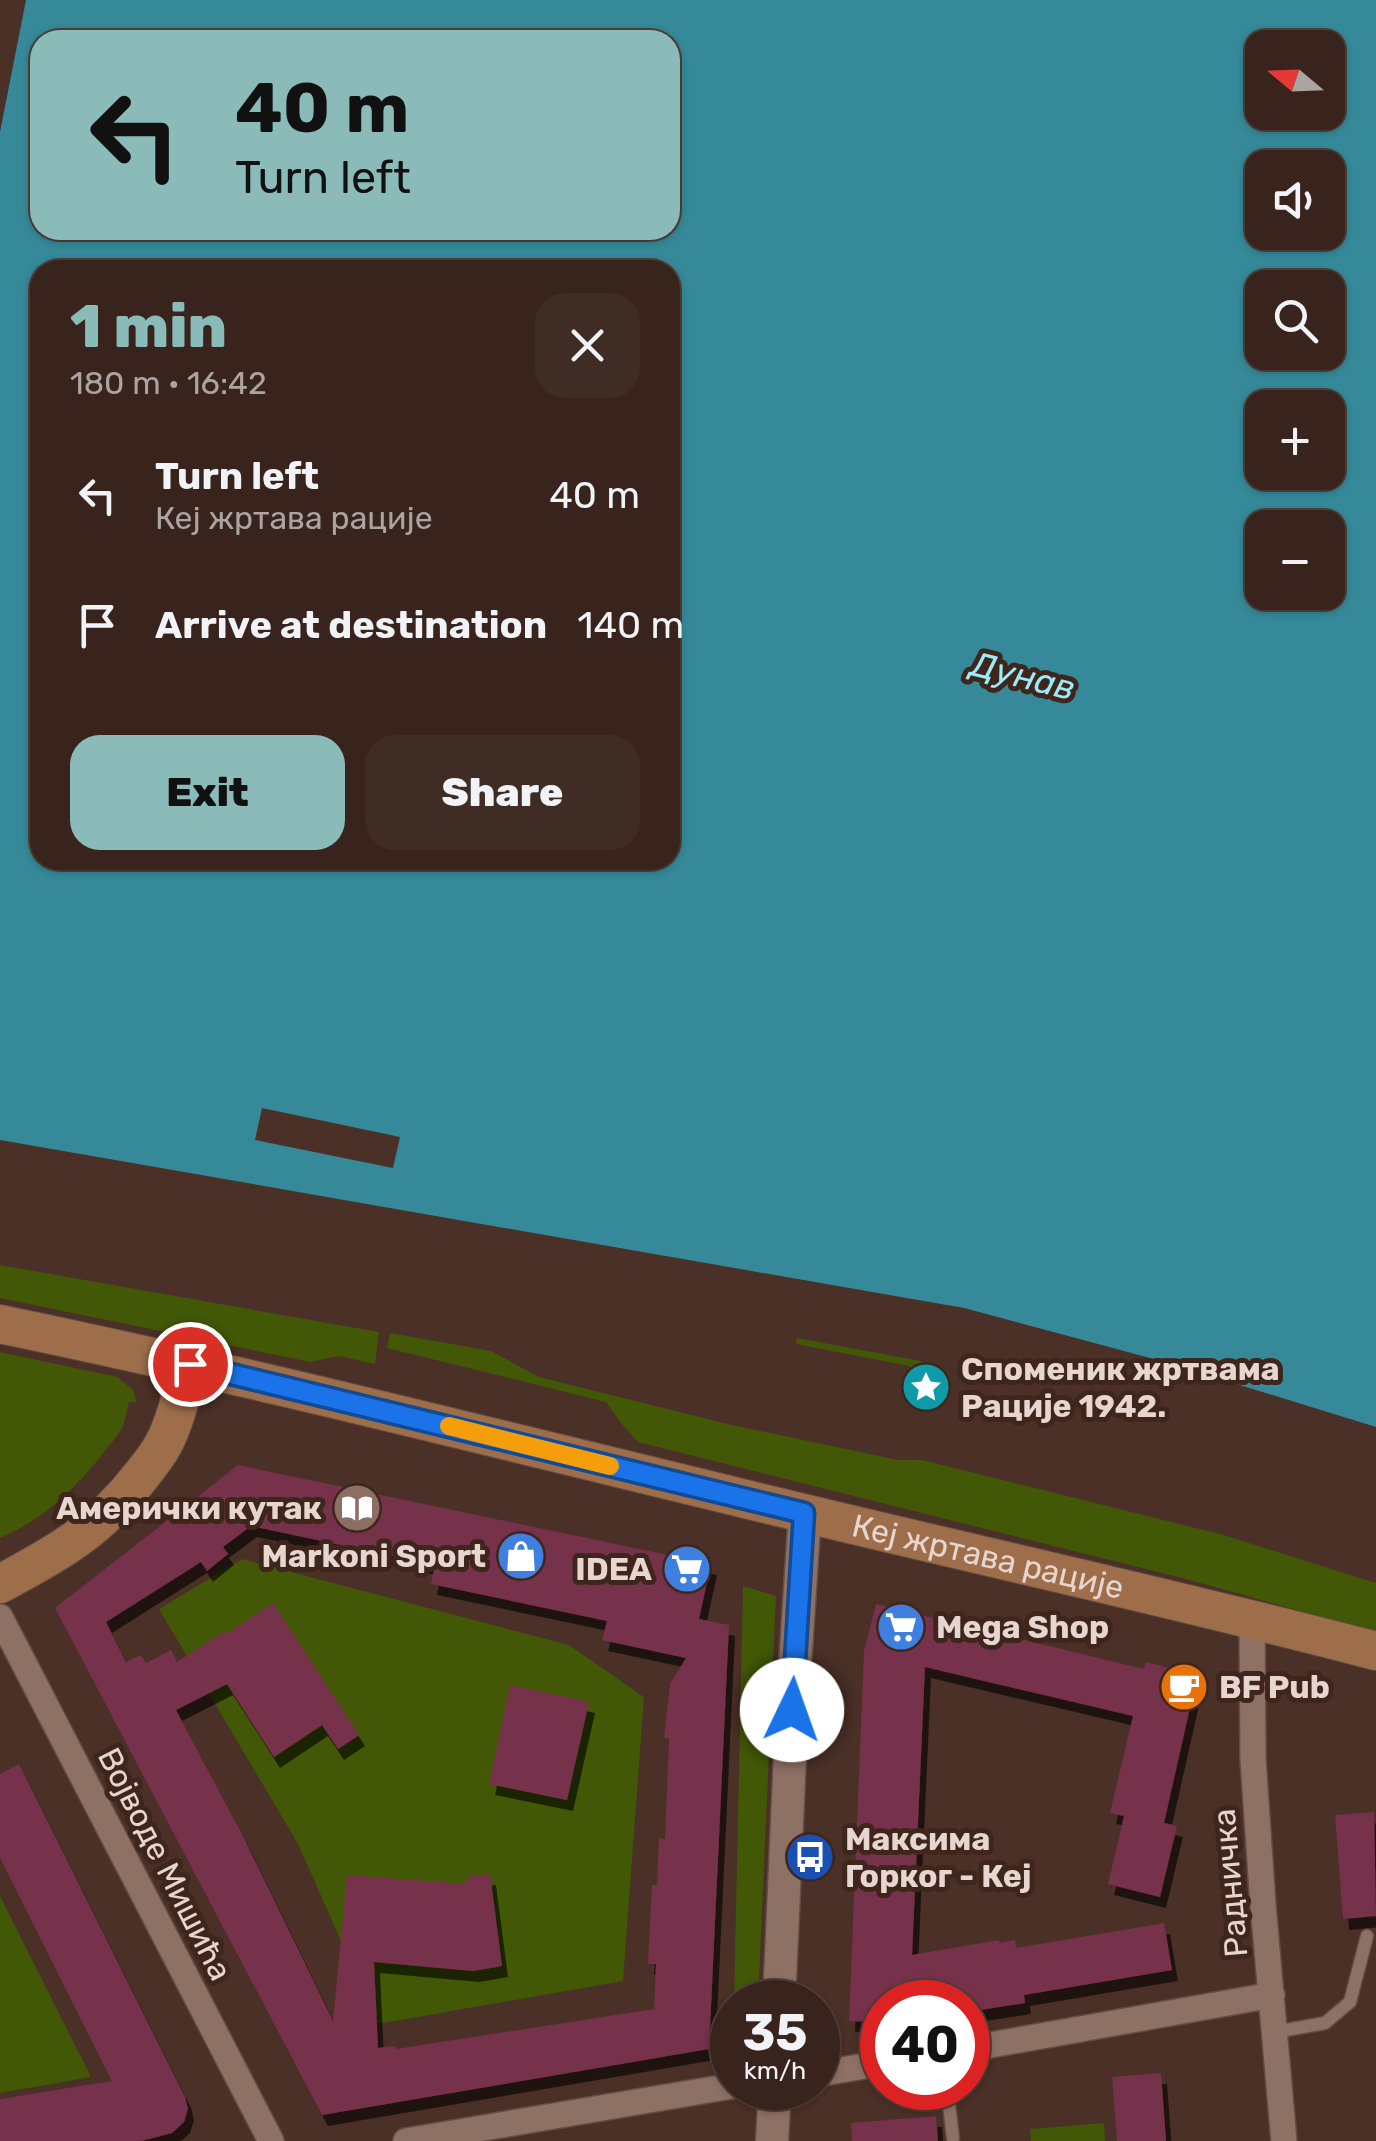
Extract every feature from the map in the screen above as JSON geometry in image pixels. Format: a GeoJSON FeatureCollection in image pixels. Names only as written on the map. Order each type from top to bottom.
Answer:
{"type":"FeatureCollection","features":[{"type":"Feature","properties":{"kind":"main road","name":"Кеј жртава рације"},"geometry":{"type":"LineString","coordinates":[[0,1324],[190,1364],[1376,1651]]}},
{"type":"Feature","properties":{"kind":"main road"},"geometry":{"type":"LineString","coordinates":[[0,1584],[94,1528],[123,1498],[162,1447],[190,1364]]}},
{"type":"Feature","properties":{"kind":"street"},"geometry":{"type":"LineString","coordinates":[[780,1980],[804,1513]]}},
{"type":"Feature","properties":{"kind":"street","name":"Војводе Мишића"},"geometry":{"type":"LineString","coordinates":[[0,1617],[272,2141]]}},
{"type":"Feature","properties":{"kind":"street","name":"Радничка"},"geometry":{"type":"LineString","coordinates":[[1252,1618],[1253,1759],[1284,2141]]}},
{"type":"Feature","properties":{"kind":"street"},"geometry":{"type":"LineString","coordinates":[[990,2045],[1272,1995]]}},
{"type":"Feature","properties":{"kind":"street"},"geometry":{"type":"LineString","coordinates":[[406,2141],[710,2090]]}},
{"type":"Feature","properties":{"kind":"street"},"geometry":{"type":"LineString","coordinates":[[772,2141],[773,2110]]}},
{"type":"Feature","properties":{"kind":"lane"},"geometry":{"type":"LineString","coordinates":[[1275,2032],[1325,2023],[1350,2002],[1367,1936]]}},
{"type":"Feature","properties":{"kind":"lane"},"geometry":{"type":"LineString","coordinates":[[949,2110],[953,2138]]}},
{"type":"Feature","properties":{"kind":"green space"},"geometry":{"type":"Polygon","coordinates":[[[0,1265],[379,1332],[375,1364],[339,1356],[310,1362],[0,1298],[0,1265]]]}},
{"type":"Feature","properties":{"kind":"green space"},"geometry":{"type":"Polygon","coordinates":[[[390,1333],[491,1351],[539,1377],[732,1425],[898,1460],[922,1460],[1220,1534],[1376,1583],[1376,1632],[1186,1579],[638,1442],[606,1402],[387,1348],[390,1333]]]}},
{"type":"Feature","properties":{"kind":"green space"},"geometry":{"type":"Polygon","coordinates":[[[797,1338],[926,1362],[942,1381],[940,1406],[928,1404],[913,1374],[909,1374],[910,1366],[796,1344],[797,1338]]]}},
{"type":"Feature","properties":{"kind":"green space"},"geometry":{"type":"Polygon","coordinates":[[[0,1352],[117,1377],[132,1389],[137,1402],[129,1402],[119,1433],[70,1490],[30,1522],[0,1538],[0,1352]]]}},
{"type":"Feature","properties":{"kind":"green space"},"geometry":{"type":"Polygon","coordinates":[[[242,1559],[569,1645],[644,1697],[623,1981],[378,2024],[298,1844],[159,1609],[242,1559]]]}},
{"type":"Feature","properties":{"kind":"green space"},"geometry":{"type":"Polygon","coordinates":[[[743,1586],[776,1596],[759,1980],[734,1980],[743,1586]]]}},
{"type":"Feature","properties":{"kind":"green space"},"geometry":{"type":"Polygon","coordinates":[[[0,1896],[91,2077],[0,2093],[0,1896]]]}},
{"type":"Feature","properties":{"kind":"green space"},"geometry":{"type":"Polygon","coordinates":[[[1104,2123],[1105,2141],[1031,2141],[1030,2129],[1104,2123]]]}},
{"type":"Feature","properties":{"kind":"water","name":"Дунав"},"geometry":{"type":"Polygon","coordinates":[[[0,0],[1376,0],[1376,1427],[1165,1362],[964,1308],[0,1140],[0,0]]]}},
{"type":"Feature","properties":{"kind":"pier"},"geometry":{"type":"Polygon","coordinates":[[[0,0],[26,0],[0,132],[0,0]]]}},
{"type":"Feature","properties":{"kind":"pier"},"geometry":{"type":"Polygon","coordinates":[[[262,1108],[400,1137],[393,1168],[255,1140],[262,1108]]]}},
{"type":"Feature","properties":{"kind":"building"},"geometry":{"type":"Polygon","coordinates":[[[238,1465],[711,1564],[699,1619],[729,1625],[709,2049],[322,2115],[55,1608],[238,1465]],[[251,1526],[223,1547],[228,1554],[207,1571],[201,1562],[106,1622],[126,1662],[141,1655],[146,1663],[171,1650],[177,1662],[273,1603],[359,1735],[338,1749],[322,1725],[274,1757],[227,1684],[176,1710],[242,1834],[333,2021],[347,1875],[467,1884],[466,1877],[490,1874],[502,1966],[473,1971],[374,1962],[378,2048],[396,2049],[654,2009],[656,1964],[648,1964],[652,1885],[657,1885],[659,1838],[665,1839],[669,1738],[664,1738],[670,1684],[686,1658],[602,1640],[607,1621],[431,1584],[435,1565],[251,1526]]]}},
{"type":"Feature","properties":{"kind":"building"},"geometry":{"type":"Polygon","coordinates":[[[876,1604],[1144,1669],[1146,1662],[1177,1670],[1176,1676],[1196,1681],[1164,1823],[1177,1826],[1160,1897],[1108,1884],[1124,1816],[1110,1813],[1133,1716],[925,1667],[912,1955],[999,1940],[1015,1940],[1016,1948],[1164,1923],[1172,1970],[1024,1995],[1025,2003],[990,2009],[990,1980],[860,1980],[860,2021],[849,2021],[864,1651],[876,1604]]]}},
{"type":"Feature","properties":{"kind":"building"},"geometry":{"type":"Polygon","coordinates":[[[510,1685],[589,1702],[567,1800],[489,1784],[510,1685]]]}},
{"type":"Feature","properties":{"kind":"building"},"geometry":{"type":"Polygon","coordinates":[[[19,1764],[185,2097],[188,2109],[184,2122],[172,2133],[141,2141],[0,2141],[0,2099],[112,2081],[0,1858],[0,1774],[19,1764]]]}},
{"type":"Feature","properties":{"kind":"building"},"geometry":{"type":"Polygon","coordinates":[[[1374,1812],[1376,1916],[1343,1919],[1335,1815],[1374,1812]]]}},
{"type":"Feature","properties":{"kind":"building"},"geometry":{"type":"Polygon","coordinates":[[[1161,2073],[1166,2141],[1117,2141],[1112,2077],[1161,2073]]]}},
{"type":"Feature","properties":{"kind":"building"},"geometry":{"type":"Polygon","coordinates":[[[936,2116],[938,2141],[852,2141],[851,2123],[936,2116]]]}},
{"type":"Feature","properties":{"kind":"slow traffic"},"geometry":{"type":"LineString","coordinates":[[449,1426],[610,1466]]}},
{"type":"Feature","properties":{"kind":"place","name":"Споменик жртвама Рације 1942."},"geometry":{"type":"Point","coordinates":[926,1387]}},
{"type":"Feature","properties":{"kind":"place","name":"Амерички кутак"},"geometry":{"type":"Point","coordinates":[357,1508]}},
{"type":"Feature","properties":{"kind":"place","name":"Markoni Sport"},"geometry":{"type":"Point","coordinates":[521,1556]}},
{"type":"Feature","properties":{"kind":"place","name":"IDEA"},"geometry":{"type":"Point","coordinates":[687,1569]}},
{"type":"Feature","properties":{"kind":"place","name":"Mega Shop"},"geometry":{"type":"Point","coordinates":[901,1627]}},
{"type":"Feature","properties":{"kind":"place","name":"BF Pub"},"geometry":{"type":"Point","coordinates":[1184,1687]}},
{"type":"Feature","properties":{"kind":"place","name":"Максима Горког - Кеј"},"geometry":{"type":"Point","coordinates":[810,1857]}},
{"type":"Feature","properties":{"kind":"route"},"geometry":{"type":"LineString","coordinates":[[190,1364],[804,1513],[792,1710]]}}]}
